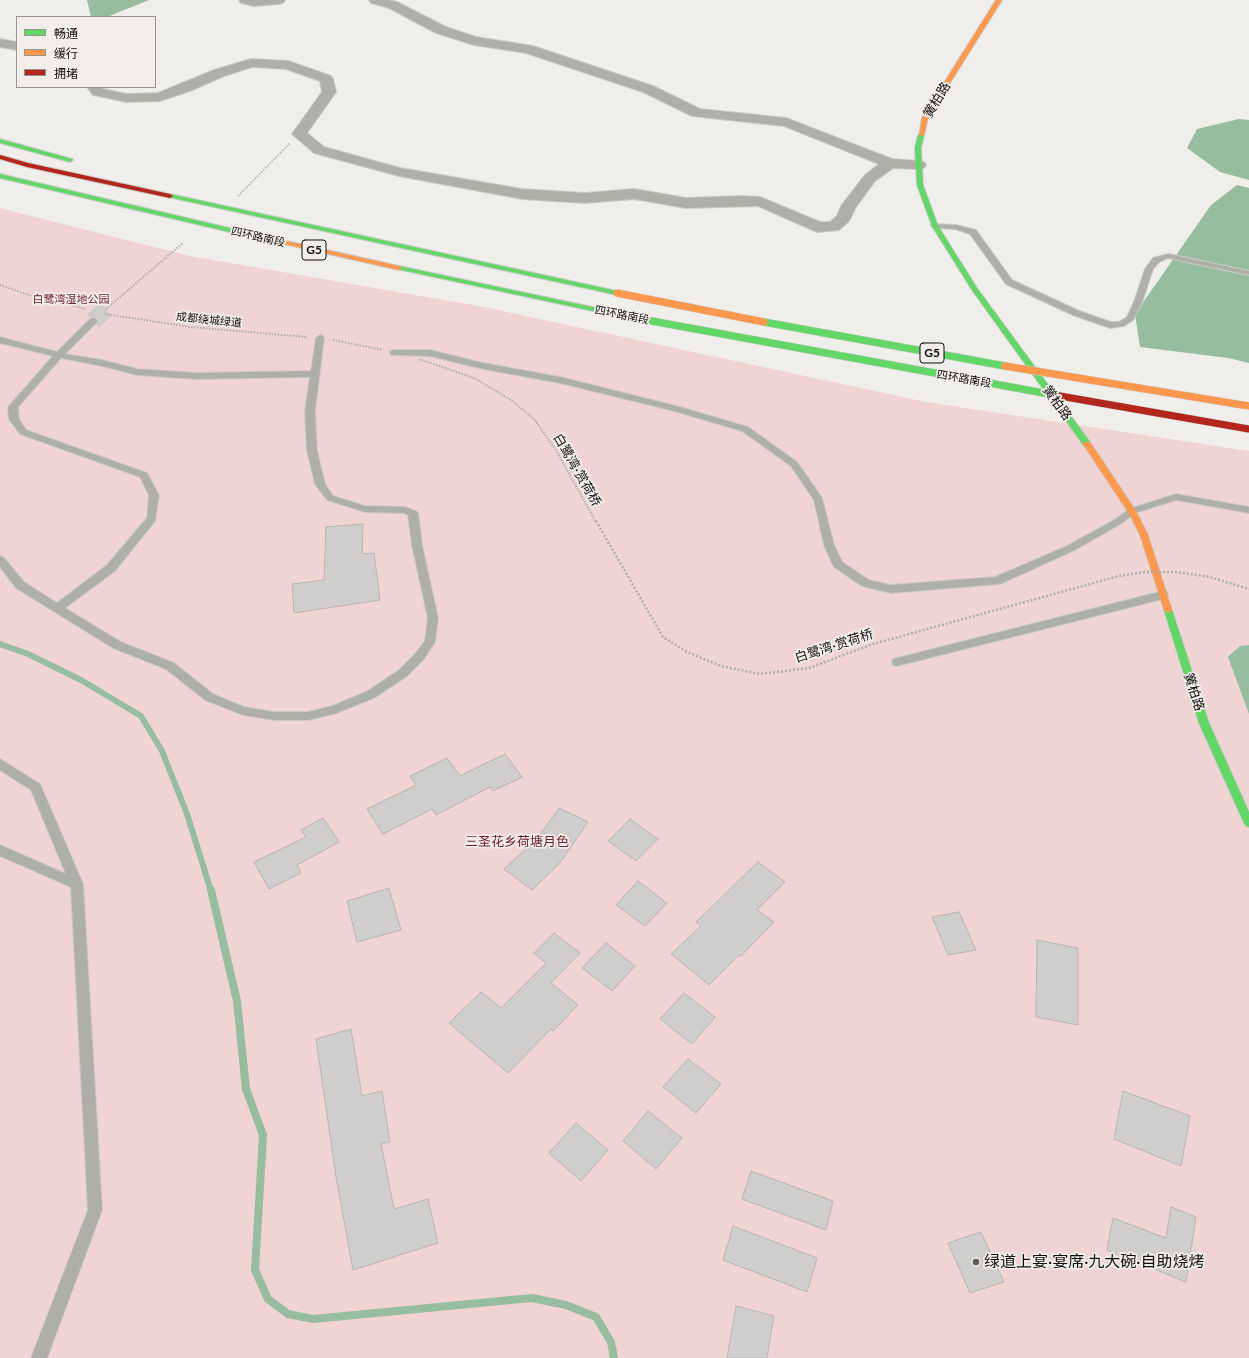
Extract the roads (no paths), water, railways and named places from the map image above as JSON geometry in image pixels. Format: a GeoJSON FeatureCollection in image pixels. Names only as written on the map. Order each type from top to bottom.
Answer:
{"type":"FeatureCollection","features":[{"type":"Feature","properties":{"kind":"main road","name":"黉柏路"},"geometry":{"type":"LineString","coordinates":[[1000,0],[925,118],[918,148],[920,186],[935,226],[974,289],[1106,471],[1132,511],[1144,535],[1204,723],[1249,823]]}},
{"type":"Feature","properties":{"kind":"main road"},"geometry":{"type":"LineString","coordinates":[[0,141],[76,162]]}},
{"type":"Feature","properties":{"kind":"main road","name":"四环路南段"},"geometry":{"type":"LineString","coordinates":[[0,157],[27,165],[617,293],[852,339],[1110,384],[1249,406]]}},
{"type":"Feature","properties":{"kind":"main road","name":"四环路南段"},"geometry":{"type":"LineString","coordinates":[[0,176],[394,267],[630,317],[1118,407],[1249,429]]}},
{"type":"Feature","properties":{"kind":"main road"},"geometry":{"type":"LineString","coordinates":[[159,184],[334,232]]}},
{"type":"Feature","properties":{"kind":"main road"},"geometry":{"type":"LineString","coordinates":[[163,224],[394,267]]}},
{"type":"Feature","properties":{"kind":"street"},"geometry":{"type":"LineString","coordinates":[[245,0],[254,2],[279,0]]}},
{"type":"Feature","properties":{"kind":"street"},"geometry":{"type":"LineString","coordinates":[[375,0],[393,5],[441,30],[467,39],[528,49],[648,89],[697,113],[786,122],[890,163],[919,165]]}},
{"type":"Feature","properties":{"kind":"street"},"geometry":{"type":"LineString","coordinates":[[0,43],[16,46]]}},
{"type":"Feature","properties":{"kind":"street"},"geometry":{"type":"LineString","coordinates":[[95,88],[98,92],[127,98],[160,97],[219,73],[251,63],[288,65],[326,79],[329,92],[299,134],[319,150],[407,173],[522,194],[585,198],[634,194],[686,203],[742,201],[760,202],[818,227],[834,227],[844,218],[849,206],[870,178],[890,163]]}},
{"type":"Feature","properties":{"kind":"lane"},"geometry":{"type":"LineString","coordinates":[[935,226],[956,227],[973,232],[1009,282],[1076,313],[1110,325],[1121,324],[1130,318],[1138,302],[1149,269],[1156,260],[1168,256],[1249,273]]}},
{"type":"Feature","properties":{"kind":"lane"},"geometry":{"type":"LineString","coordinates":[[57,609],[116,562],[152,519],[154,494],[144,475],[23,432],[14,419],[13,407],[59,355],[93,321]]}},
{"type":"Feature","properties":{"kind":"lane"},"geometry":{"type":"LineString","coordinates":[[0,560],[20,585],[57,609],[117,646],[170,666],[208,697],[243,710],[274,716],[308,716],[334,710],[370,695],[403,673],[419,657],[430,642],[432,618],[417,545],[413,513],[405,510],[365,509],[330,498],[320,484],[312,451],[310,411],[320,338]]}},
{"type":"Feature","properties":{"kind":"lane"},"geometry":{"type":"LineString","coordinates":[[0,340],[137,372],[211,376],[315,374]]}},
{"type":"Feature","properties":{"kind":"lane"},"geometry":{"type":"LineString","coordinates":[[394,353],[430,353],[483,366],[560,380],[677,409],[744,429],[794,464],[819,500],[828,545],[838,564],[866,583],[891,589],[996,580],[1071,548],[1119,521],[1132,511],[1176,497],[1249,510]]}},
{"type":"Feature","properties":{"kind":"lane"},"geometry":{"type":"LineString","coordinates":[[897,662],[1163,595]]}},
{"type":"Feature","properties":{"kind":"lane"},"geometry":{"type":"LineString","coordinates":[[0,764],[36,787],[77,884],[95,1210],[39,1358]]}},
{"type":"Feature","properties":{"kind":"lane"},"geometry":{"type":"LineString","coordinates":[[0,850],[77,884]]}},
{"type":"Feature","properties":{"kind":"waterway"},"geometry":{"type":"LineString","coordinates":[[0,644],[28,654],[81,680],[141,716],[162,751],[187,814],[211,891]]}},
{"type":"Feature","properties":{"kind":"waterway"},"geometry":{"type":"LineString","coordinates":[[211,890],[237,1001],[246,1089],[263,1135],[255,1270],[268,1299],[288,1314],[313,1319],[532,1298],[566,1305],[596,1317],[611,1342],[614,1358]]}},
{"type":"Feature","properties":{"kind":"tunnel"},"geometry":{"type":"LineString","coordinates":[[93,321],[106,309]]}},
{"type":"Feature","properties":{"kind":"place","name":"绿道上宴·宴席·九大碗·自助烧烤"},"geometry":{"type":"Point","coordinates":[976,1262]}},
{"type":"Feature","properties":{"kind":"park label","name":"白鹭湾湿地公园"},"geometry":{"type":"Point","coordinates":[71,299]}},
{"type":"Feature","properties":{"kind":"park label","name":"三圣花乡荷塘月色"},"geometry":{"type":"Point","coordinates":[517,842]}}]}
